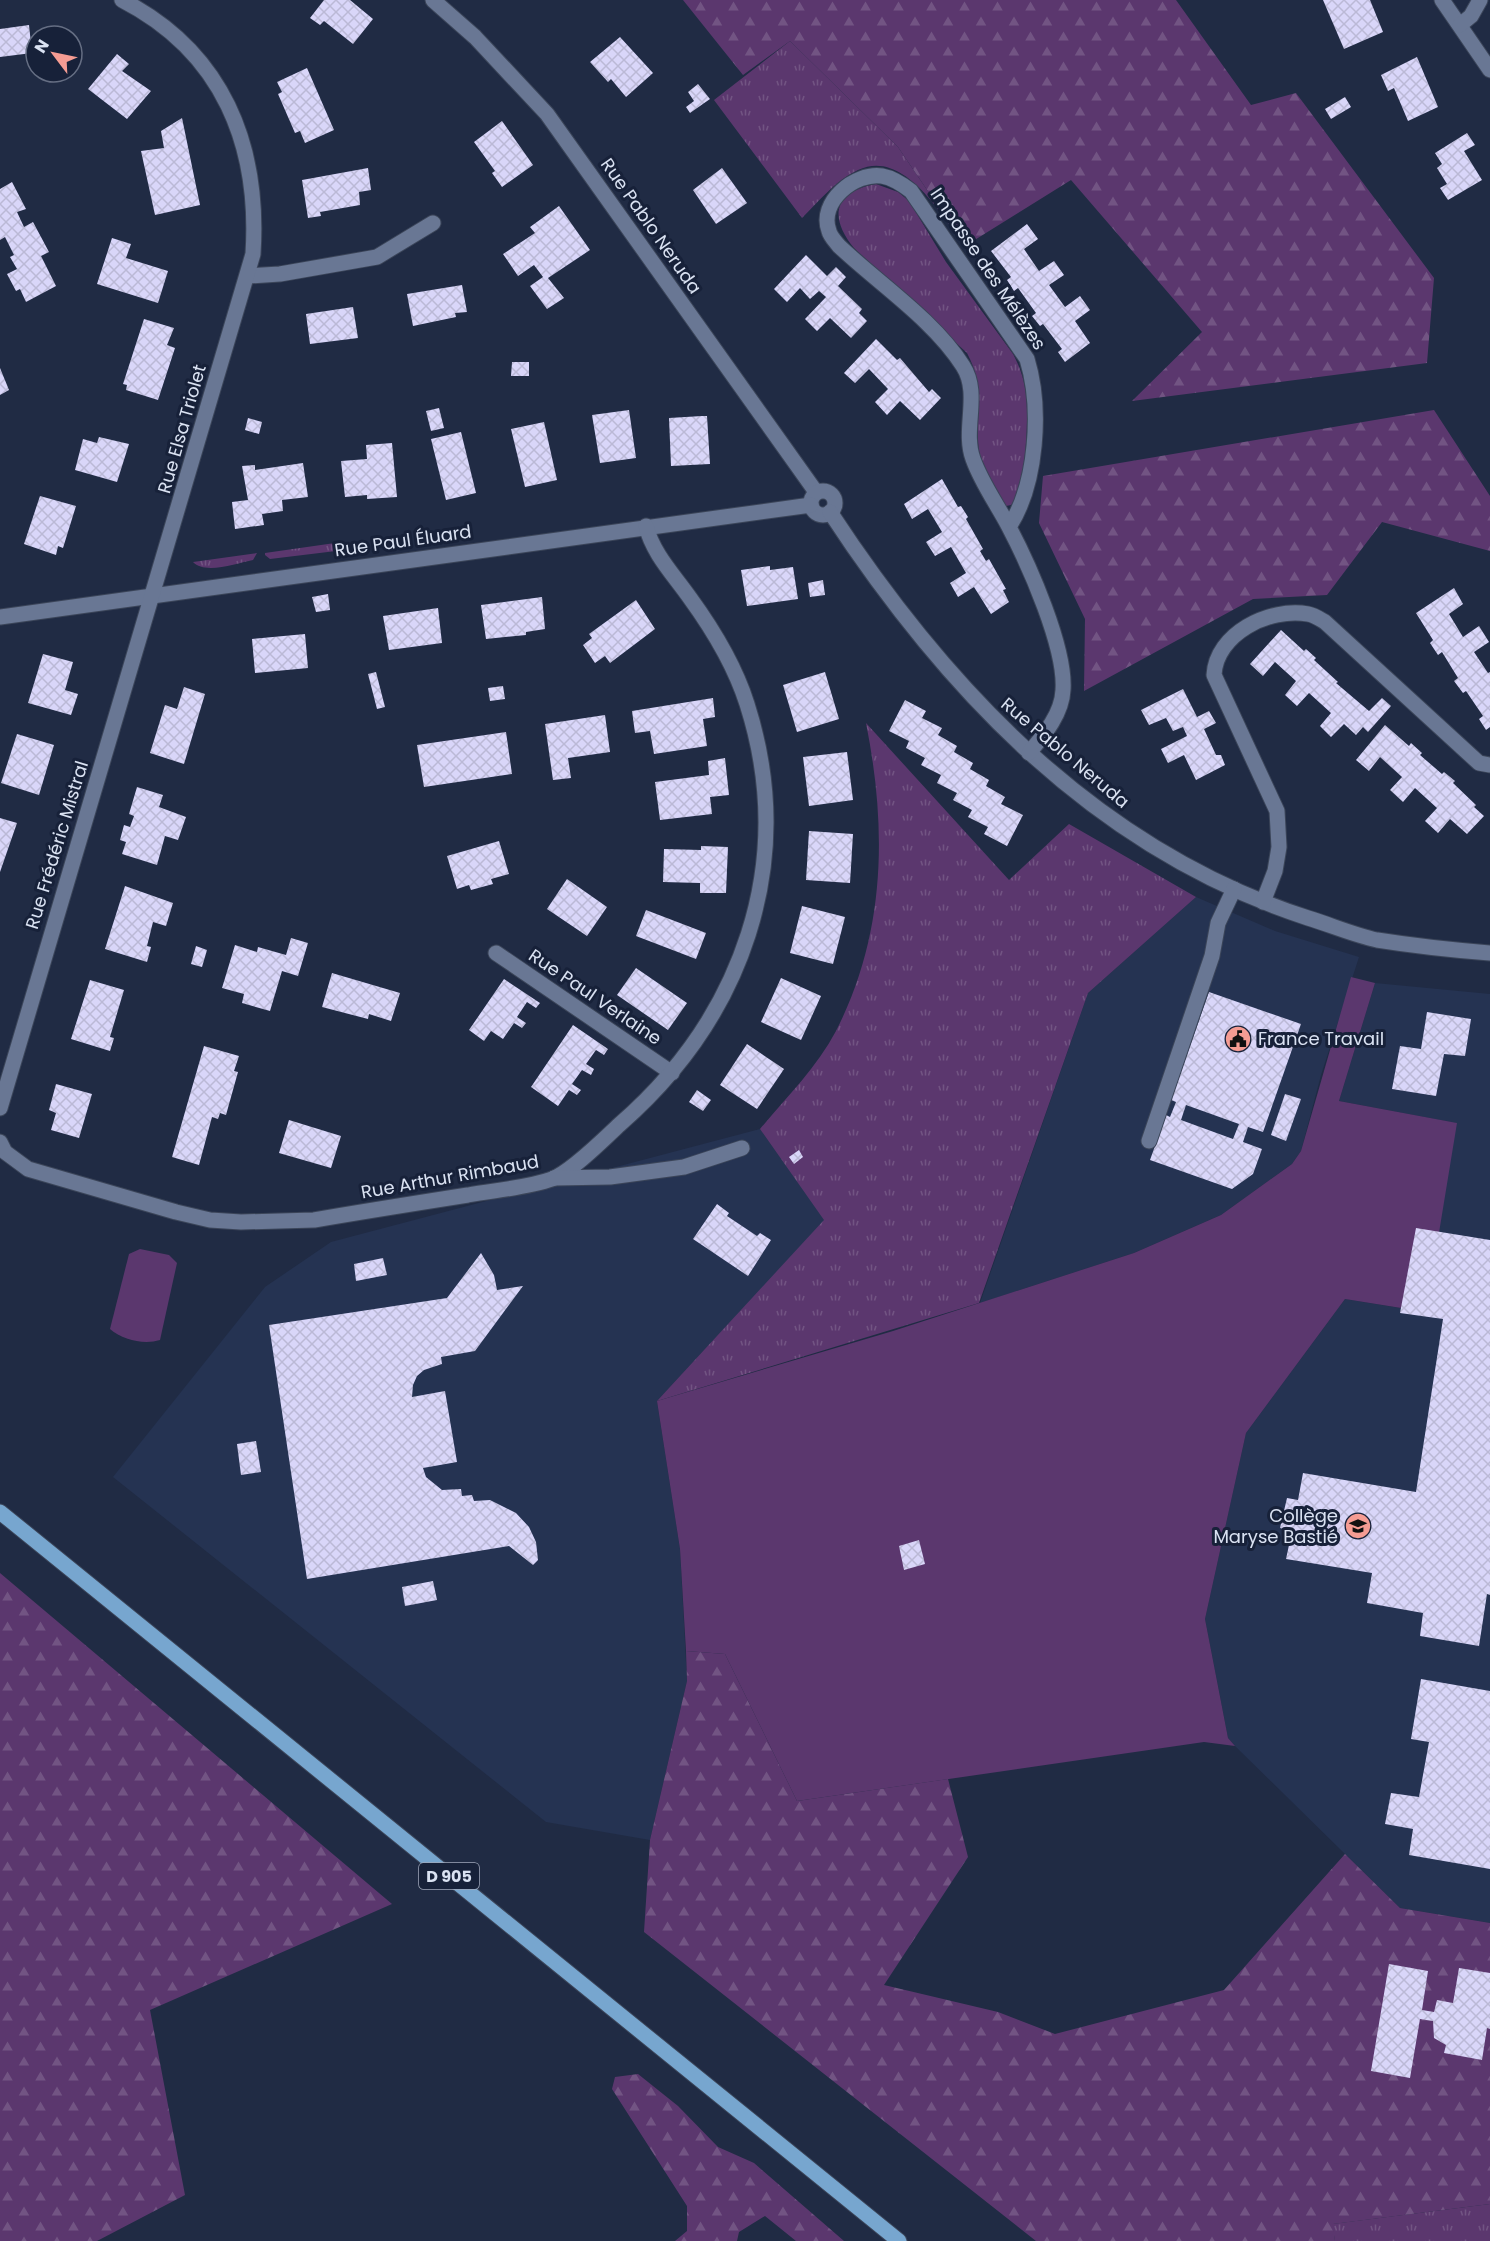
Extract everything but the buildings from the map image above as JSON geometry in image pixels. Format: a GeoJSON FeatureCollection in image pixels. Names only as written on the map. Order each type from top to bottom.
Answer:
{"type":"FeatureCollection","features":[{"type":"Feature","properties":{"kind":"main road","name":"D 905"},"geometry":{"type":"LineString","coordinates":[[0,1512],[899,2241]]}},
{"type":"Feature","properties":{"kind":"street","name":"Rue Elsa Triolet"},"geometry":{"type":"LineString","coordinates":[[122,0],[145,12],[188,50],[209,74],[233,115],[242,138],[253,189],[254,237],[248,276],[152,594]]}},
{"type":"Feature","properties":{"kind":"street","name":"Rue Pablo Neruda"},"geometry":{"type":"LineString","coordinates":[[433,0],[475,37],[547,114],[814,499],[819,514],[831,512],[933,654],[991,717],[1029,753],[1107,817],[1153,846],[1263,902],[1375,939],[1490,953]]}},
{"type":"Feature","properties":{"kind":"street"},"geometry":{"type":"LineString","coordinates":[[1442,0],[1490,70]]}},
{"type":"Feature","properties":{"kind":"street"},"geometry":{"type":"LineString","coordinates":[[1460,26],[1471,16],[1480,0]]}},
{"type":"Feature","properties":{"kind":"street","name":"Impasse des Mélèzes"},"geometry":{"type":"LineString","coordinates":[[1009,527],[1021,509],[1035,433],[1034,381],[1027,359],[911,191],[902,184],[880,176],[854,181],[838,195],[830,207],[826,220],[829,232],[839,246],[941,339],[964,368],[970,380],[969,429],[972,456],[983,483],[1009,527],[1029,572],[1061,662],[1063,690],[1059,707],[1046,732],[1029,753]]}},
{"type":"Feature","properties":{"kind":"street"},"geometry":{"type":"LineString","coordinates":[[248,276],[280,274],[377,257],[433,223]]}},
{"type":"Feature","properties":{"kind":"street","name":"Rue Paul Éluard"},"geometry":{"type":"LineString","coordinates":[[0,617],[646,526],[814,499]]}},
{"type":"Feature","properties":{"kind":"street","name":"Rue Arthur Rimbaud"},"geometry":{"type":"LineString","coordinates":[[2,1151],[28,1169],[96,1191],[210,1220],[241,1222],[314,1220],[554,1178],[625,1120],[672,1073],[708,1024],[740,962],[758,901],[764,867],[766,811],[756,745],[740,684],[715,635],[656,551],[646,526]]}},
{"type":"Feature","properties":{"kind":"street","name":"Rue Frédéric Mistral"},"geometry":{"type":"LineString","coordinates":[[0,1108],[152,594]]}},
{"type":"Feature","properties":{"kind":"street"},"geometry":{"type":"LineString","coordinates":[[1263,902],[1275,871],[1279,847],[1277,811],[1214,675],[1215,662],[1221,650],[1239,632],[1264,619],[1287,614],[1309,614],[1325,622],[1479,763],[1490,765]]}},
{"type":"Feature","properties":{"kind":"street"},"geometry":{"type":"LineString","coordinates":[[1149,1141],[1212,956],[1218,923],[1234,889]]}},
{"type":"Feature","properties":{"kind":"street","name":"Rue Paul Verlaine"},"geometry":{"type":"LineString","coordinates":[[496,953],[672,1073]]}},
{"type":"Feature","properties":{"kind":"street"},"geometry":{"type":"LineString","coordinates":[[554,1178],[610,1177],[684,1167],[742,1148]]}},
{"type":"Feature","properties":{"kind":"shaded area"},"geometry":{"type":"Polygon","coordinates":[[[1196,897],[1275,931],[1359,957],[1321,1075],[1301,1151],[1292,1164],[1221,1215],[1134,1253],[980,1303],[1088,993],[1196,897]]]}},
{"type":"Feature","properties":{"kind":"shaded area","name":"Collège Maryse Bastié"},"geometry":{"type":"Polygon","coordinates":[[[1375,983],[1490,994],[1490,1923],[1400,1908],[1235,1746],[1228,1738],[1205,1619],[1246,1433],[1345,1299],[1425,1312],[1456,1123],[1339,1101],[1375,983]]]}},
{"type":"Feature","properties":{"kind":"shaded area"},"geometry":{"type":"Polygon","coordinates":[[[760,1129],[825,1220],[657,1401],[680,1549],[687,1681],[650,1840],[546,1822],[113,1477],[265,1287],[331,1242],[760,1129]]]}},
{"type":"Feature","properties":{"kind":"green space"},"geometry":{"type":"Polygon","coordinates":[[[683,0],[1176,0],[1251,105],[1296,93],[1434,278],[1427,363],[1132,401],[1202,332],[1071,180],[965,246],[898,147],[790,41],[743,75],[683,0]]]}},
{"type":"Feature","properties":{"kind":"green space"},"geometry":{"type":"Polygon","coordinates":[[[790,41],[898,147],[965,246],[920,188],[906,176],[891,168],[875,166],[850,174],[828,191],[802,218],[714,100],[790,41]]]}},
{"type":"Feature","properties":{"kind":"green space"},"geometry":{"type":"Polygon","coordinates":[[[876,184],[898,192],[909,201],[946,262],[1018,364],[1026,394],[1027,435],[1020,485],[1011,505],[1006,506],[995,492],[980,457],[978,385],[967,353],[854,248],[841,226],[840,207],[844,200],[851,193],[876,184]]]}},
{"type":"Feature","properties":{"kind":"green space"},"geometry":{"type":"Polygon","coordinates":[[[1434,410],[1490,496],[1490,551],[1382,522],[1327,595],[1253,599],[1084,691],[1085,619],[1039,523],[1043,476],[1434,410]]]}},
{"type":"Feature","properties":{"kind":"green space"},"geometry":{"type":"Polygon","coordinates":[[[335,543],[336,551],[270,559],[265,555],[265,553],[335,543]]]}},
{"type":"Feature","properties":{"kind":"green space"},"geometry":{"type":"Polygon","coordinates":[[[257,553],[253,560],[222,567],[205,568],[193,562],[257,553]]]}},
{"type":"Feature","properties":{"kind":"green space"},"geometry":{"type":"Polygon","coordinates":[[[866,723],[1009,880],[1069,824],[1196,897],[1088,993],[979,1303],[657,1401],[824,1220],[760,1129],[801,1082],[836,1031],[853,994],[865,956],[878,880],[879,841],[873,762],[866,723]]]}},
{"type":"Feature","properties":{"kind":"green space"},"geometry":{"type":"Polygon","coordinates":[[[1351,977],[1375,983],[1339,1101],[1457,1123],[1426,1312],[1345,1299],[1246,1433],[1205,1619],[1228,1738],[1235,1746],[1204,1742],[797,1801],[725,1654],[686,1651],[680,1549],[657,1401],[893,1331],[1134,1253],[1221,1215],[1292,1164],[1301,1151],[1351,977]]]}},
{"type":"Feature","properties":{"kind":"green space"},"geometry":{"type":"Polygon","coordinates":[[[140,1249],[169,1255],[177,1263],[160,1340],[147,1342],[121,1336],[110,1329],[129,1254],[140,1249]]]}},
{"type":"Feature","properties":{"kind":"green space"},"geometry":{"type":"Polygon","coordinates":[[[0,1573],[392,1904],[150,2010],[185,2195],[97,2241],[0,2241],[0,1573]]]}},
{"type":"Feature","properties":{"kind":"green space"},"geometry":{"type":"Polygon","coordinates":[[[686,1651],[725,1654],[797,1801],[948,1779],[968,1857],[884,1985],[998,2012],[1055,2034],[1224,1990],[1345,1854],[1400,1908],[1490,1923],[1490,2204],[1333,2224],[1335,2241],[1036,2241],[644,1932],[650,1840],[687,1681],[686,1651]]]}},
{"type":"Feature","properties":{"kind":"green space"},"geometry":{"type":"Polygon","coordinates":[[[638,2074],[678,2106],[718,2147],[754,2163],[844,2241],[796,2241],[765,2216],[739,2232],[737,2241],[675,2241],[687,2231],[687,2206],[612,2089],[615,2077],[638,2074]]]}},
{"type":"Feature","properties":{"kind":"green space"},"geometry":{"type":"Polygon","coordinates":[[[1490,2204],[1490,2241],[1335,2241],[1332,2224],[1490,2204]]]}},
{"type":"Feature","properties":{"kind":"place","name":"France Travail"},"geometry":{"type":"Point","coordinates":[1238,1039]}},
{"type":"Feature","properties":{"kind":"place","name":"Collège Maryse Bastié"},"geometry":{"type":"Point","coordinates":[1358,1526]}}]}
